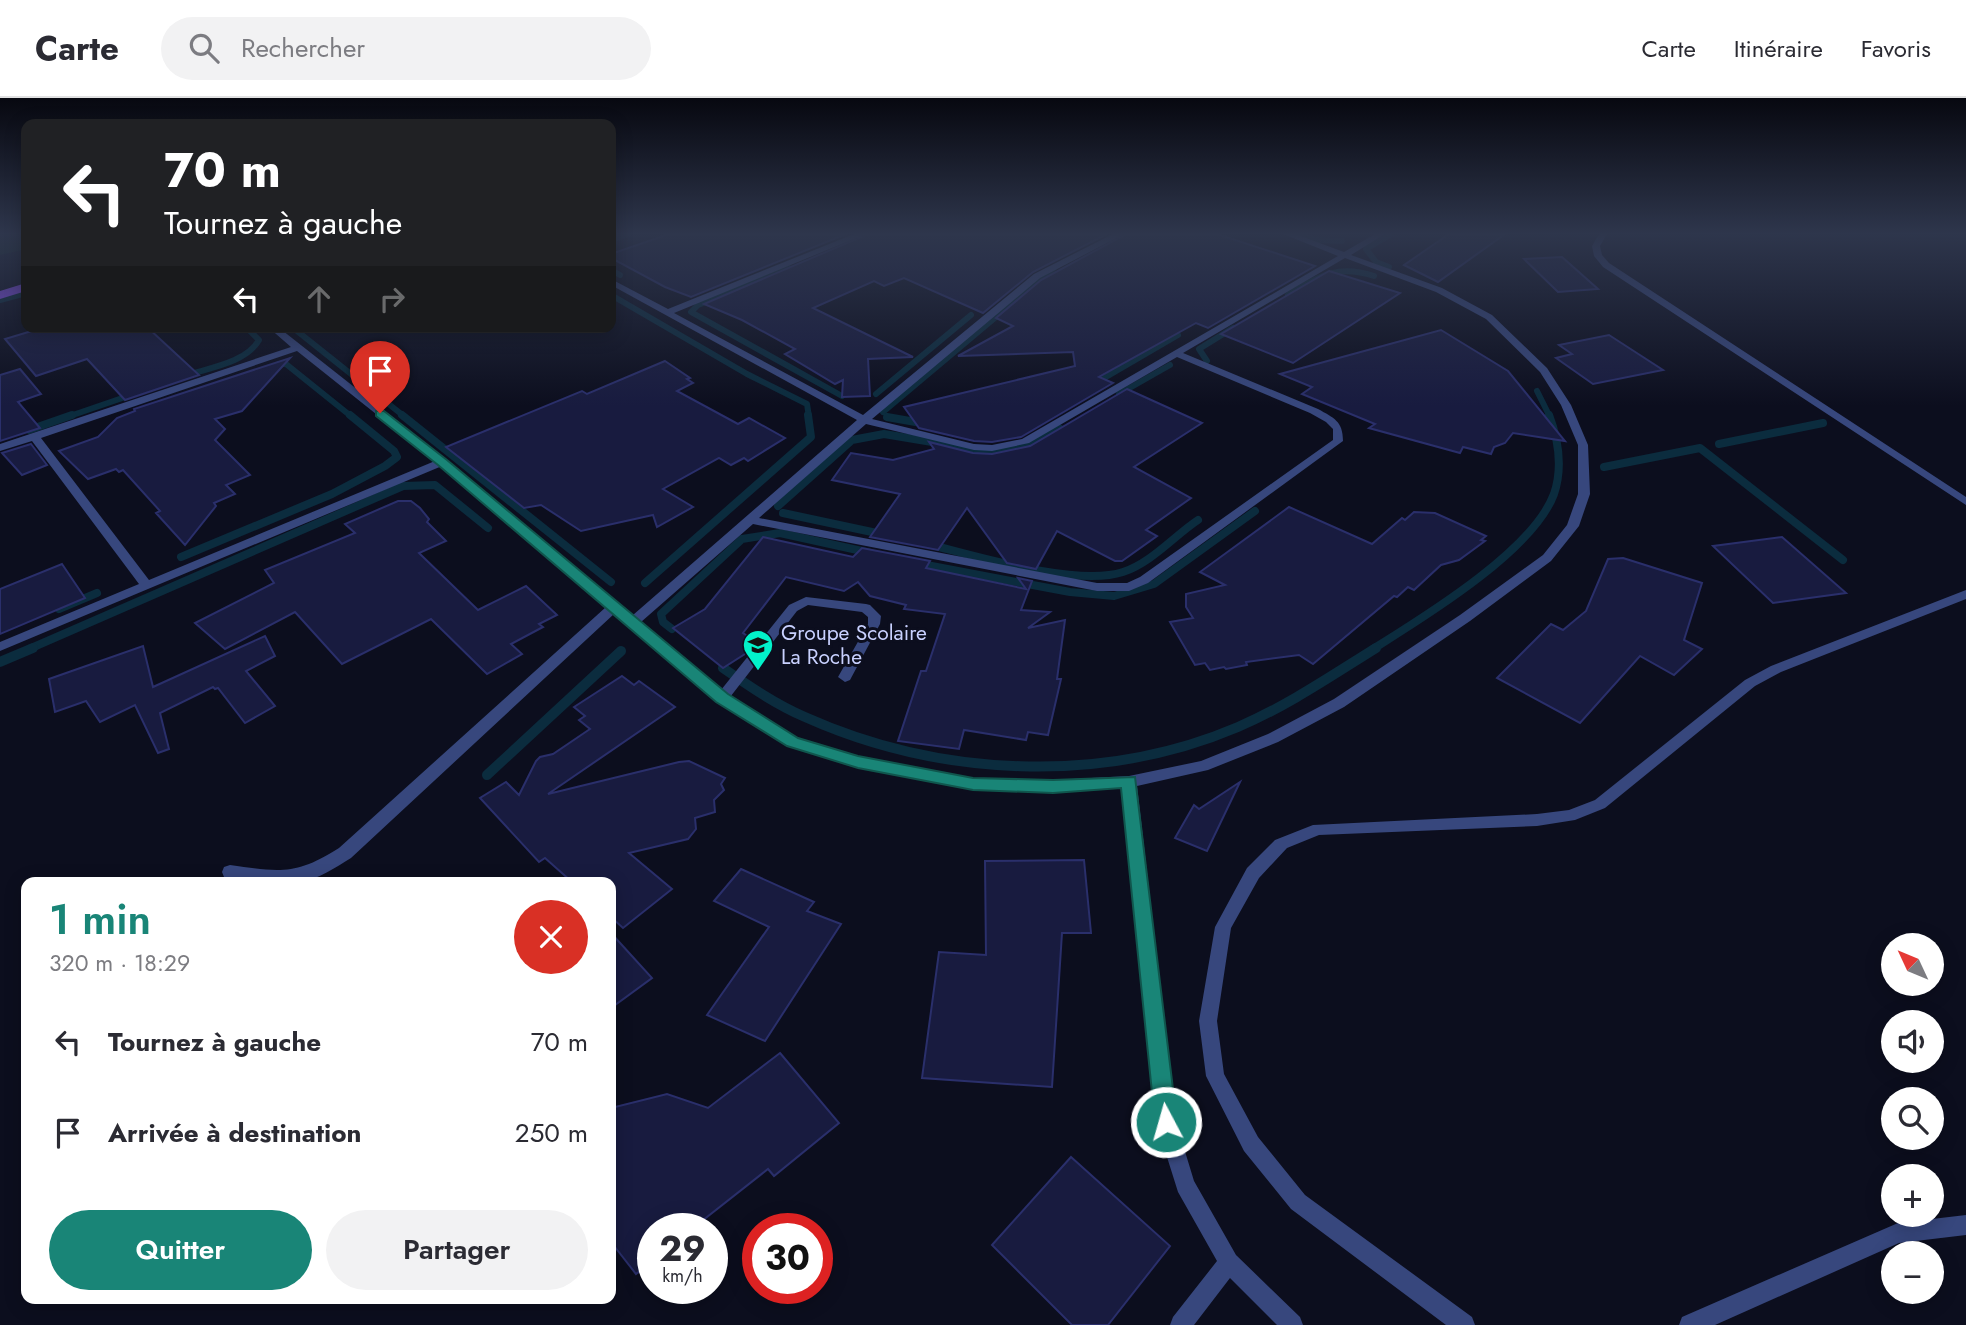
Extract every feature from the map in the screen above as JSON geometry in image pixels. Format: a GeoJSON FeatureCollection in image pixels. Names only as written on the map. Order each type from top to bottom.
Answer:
{"type":"FeatureCollection","features":[{"type":"Feature","properties":{"kind":"street"},"geometry":{"type":"LineString","coordinates":[[627,291],[863,420],[974,447],[1010,446],[1025,441],[1284,291]]}},
{"type":"Feature","properties":{"kind":"street"},"geometry":{"type":"LineString","coordinates":[[666,313],[720,291]]}},
{"type":"Feature","properties":{"kind":"street"},"geometry":{"type":"LineString","coordinates":[[633,622],[863,420],[1019,291]]}},
{"type":"Feature","properties":{"kind":"street"},"geometry":{"type":"LineString","coordinates":[[279,333],[443,462],[722,698],[792,742],[858,762],[973,784],[1053,786],[1129,782],[1203,766],[1273,738],[1339,703],[1465,618],[1547,558],[1573,526],[1584,494],[1583,445],[1566,405],[1544,370],[1489,317],[1441,291]]}},
{"type":"Feature","properties":{"kind":"street"},"geometry":{"type":"LineString","coordinates":[[1646,291],[1966,502]]}},
{"type":"Feature","properties":{"kind":"street"},"geometry":{"type":"LineString","coordinates":[[0,448],[297,348]]}},
{"type":"Feature","properties":{"kind":"street"},"geometry":{"type":"LineString","coordinates":[[752,520],[1097,587],[1129,587],[1144,580],[1338,441],[1338,429],[1330,420],[1314,411],[1178,354]]}},
{"type":"Feature","properties":{"kind":"street"},"geometry":{"type":"LineString","coordinates":[[34,436],[147,586]]}},
{"type":"Feature","properties":{"kind":"street"},"geometry":{"type":"LineString","coordinates":[[0,648],[443,462]]}},
{"type":"Feature","properties":{"kind":"street"},"geometry":{"type":"LineString","coordinates":[[1464,1325],[1298,1202],[1251,1144],[1215,1076],[1208,1021],[1223,927],[1253,873],[1281,844],[1318,829],[1538,820],[1570,816],[1600,804],[1750,683],[1776,669],[1966,594]]}},
{"type":"Feature","properties":{"kind":"street"},"geometry":{"type":"LineString","coordinates":[[722,698],[781,620],[793,608],[806,601],[866,608],[875,616],[874,624],[845,677]]}},
{"type":"Feature","properties":{"kind":"street"},"geometry":{"type":"LineString","coordinates":[[298,877],[320,870],[345,853],[614,607]]}},
{"type":"Feature","properties":{"kind":"street"},"geometry":{"type":"LineString","coordinates":[[1129,782],[1166,1122],[1185,1185],[1229,1262],[1292,1325]]}},
{"type":"Feature","properties":{"kind":"street"},"geometry":{"type":"LineString","coordinates":[[230,872],[274,877]]}},
{"type":"Feature","properties":{"kind":"street"},"geometry":{"type":"LineString","coordinates":[[1690,1325],[1898,1233],[1966,1226]]}},
{"type":"Feature","properties":{"kind":"street"},"geometry":{"type":"LineString","coordinates":[[1181,1325],[1229,1262]]}},
{"type":"Feature","properties":{"kind":"building"},"geometry":{"type":"Polygon","coordinates":[[[676,291],[705,291],[691,297],[676,291]]]}},
{"type":"Feature","properties":{"kind":"building"},"geometry":{"type":"Polygon","coordinates":[[[734,291],[851,291],[813,308],[913,357],[868,359],[870,396],[842,397],[843,380],[835,384],[785,354],[795,349],[742,320],[704,304],[734,291]]]}},
{"type":"Feature","properties":{"kind":"building"},"geometry":{"type":"Polygon","coordinates":[[[934,291],[1010,291],[983,313],[934,291]]]}},
{"type":"Feature","properties":{"kind":"building"},"geometry":{"type":"Polygon","coordinates":[[[1028,291],[1271,291],[1208,328],[1196,323],[1099,377],[1113,383],[1021,437],[992,442],[974,441],[919,428],[904,407],[1075,366],[1073,352],[958,356],[1013,326],[996,318],[1028,291]]]}},
{"type":"Feature","properties":{"kind":"building"},"geometry":{"type":"Polygon","coordinates":[[[1294,291],[1400,293],[1293,363],[1221,334],[1294,291]]]}},
{"type":"Feature","properties":{"kind":"building"},"geometry":{"type":"Polygon","coordinates":[[[1441,330],[1508,371],[1565,441],[1513,433],[1505,443],[1494,447],[1491,454],[1463,447],[1460,453],[1369,428],[1375,424],[1302,394],[1312,387],[1280,374],[1441,330]]]}},
{"type":"Feature","properties":{"kind":"building"},"geometry":{"type":"Polygon","coordinates":[[[25,333],[154,333],[199,375],[125,400],[87,359],[36,376],[5,339],[25,333]]]}},
{"type":"Feature","properties":{"kind":"building"},"geometry":{"type":"Polygon","coordinates":[[[1609,335],[1663,370],[1593,384],[1556,358],[1572,354],[1559,345],[1609,335]]]}},
{"type":"Feature","properties":{"kind":"building"},"geometry":{"type":"Polygon","coordinates":[[[290,358],[242,411],[215,419],[225,429],[215,440],[250,475],[226,485],[235,494],[214,503],[216,506],[185,545],[156,513],[160,511],[123,470],[119,472],[116,469],[88,479],[59,451],[98,437],[117,418],[135,411],[134,409],[290,358]]]}},
{"type":"Feature","properties":{"kind":"building"},"geometry":{"type":"Polygon","coordinates":[[[665,361],[693,383],[677,391],[738,424],[749,418],[785,438],[748,461],[744,458],[731,465],[719,458],[663,489],[693,507],[657,527],[653,515],[581,531],[541,505],[524,508],[446,447],[582,391],[587,394],[665,361]]]}},
{"type":"Feature","properties":{"kind":"building"},"geometry":{"type":"Polygon","coordinates":[[[20,369],[41,394],[18,402],[40,428],[0,441],[0,375],[20,369]]]}},
{"type":"Feature","properties":{"kind":"building"},"geometry":{"type":"Polygon","coordinates":[[[1127,389],[1202,423],[1134,467],[1191,498],[1146,530],[1157,536],[1122,561],[1115,561],[1057,531],[1036,569],[1007,563],[967,508],[938,550],[870,537],[900,494],[832,480],[851,453],[893,460],[934,449],[929,442],[973,453],[992,454],[1030,446],[1127,389]]]}},
{"type":"Feature","properties":{"kind":"building"},"geometry":{"type":"Polygon","coordinates":[[[31,444],[47,465],[22,475],[2,453],[31,444]]]}},
{"type":"Feature","properties":{"kind":"building"},"geometry":{"type":"Polygon","coordinates":[[[398,501],[411,501],[420,508],[429,519],[427,522],[446,541],[419,553],[478,610],[526,586],[557,615],[539,624],[543,627],[511,644],[522,654],[487,674],[431,619],[342,664],[295,612],[225,649],[195,623],[274,583],[265,570],[355,533],[345,524],[398,501]]]}},
{"type":"Feature","properties":{"kind":"building"},"geometry":{"type":"Polygon","coordinates":[[[1289,507],[1372,544],[1402,518],[1405,520],[1414,512],[1435,513],[1486,536],[1481,540],[1485,541],[1459,560],[1441,565],[1414,590],[1408,587],[1397,597],[1394,596],[1313,664],[1299,655],[1246,662],[1247,665],[1226,669],[1224,667],[1210,670],[1205,663],[1195,665],[1170,622],[1193,618],[1186,607],[1186,594],[1225,585],[1200,572],[1289,507]]]}},
{"type":"Feature","properties":{"kind":"building"},"geometry":{"type":"Polygon","coordinates":[[[763,537],[853,557],[862,548],[930,561],[926,568],[1026,589],[1018,578],[1032,581],[1021,610],[1050,612],[1028,628],[1065,620],[1057,679],[1061,679],[1048,735],[1028,732],[1026,740],[964,730],[959,749],[898,741],[921,671],[926,671],[945,614],[904,609],[906,605],[870,596],[858,582],[844,591],[786,577],[743,633],[756,642],[748,652],[723,668],[673,628],[705,609],[763,537]]]}},
{"type":"Feature","properties":{"kind":"building"},"geometry":{"type":"Polygon","coordinates":[[[1782,537],[1846,593],[1773,603],[1713,546],[1782,537]]]}},
{"type":"Feature","properties":{"kind":"building"},"geometry":{"type":"Polygon","coordinates":[[[1623,558],[1702,583],[1684,640],[1702,649],[1674,675],[1640,656],[1580,723],[1497,678],[1551,624],[1563,630],[1586,611],[1608,559],[1623,558]]]}},
{"type":"Feature","properties":{"kind":"building"},"geometry":{"type":"Polygon","coordinates":[[[62,564],[85,598],[0,634],[0,589],[62,564]]]}},
{"type":"Feature","properties":{"kind":"building"},"geometry":{"type":"Polygon","coordinates":[[[265,636],[275,656],[246,671],[275,706],[245,723],[218,688],[213,687],[160,713],[169,749],[158,753],[135,705],[100,722],[86,701],[55,712],[49,679],[143,646],[153,687],[265,636]]]}},
{"type":"Feature","properties":{"kind":"building"},"geometry":{"type":"Polygon","coordinates":[[[622,676],[634,685],[639,681],[675,707],[548,794],[689,761],[725,778],[721,784],[724,790],[714,800],[715,812],[695,818],[696,829],[688,839],[629,853],[672,889],[623,928],[616,922],[616,877],[566,877],[545,858],[539,862],[480,798],[506,782],[519,795],[540,757],[553,754],[590,729],[579,720],[585,716],[574,707],[622,676]]]}},
{"type":"Feature","properties":{"kind":"building"},"geometry":{"type":"Polygon","coordinates":[[[1240,782],[1207,851],[1175,838],[1194,805],[1199,809],[1240,782]]]}},
{"type":"Feature","properties":{"kind":"building"},"geometry":{"type":"Polygon","coordinates":[[[1084,860],[1091,933],[1062,933],[1052,1087],[922,1078],[939,952],[986,955],[985,861],[1084,860]]]}},
{"type":"Feature","properties":{"kind":"building"},"geometry":{"type":"Polygon","coordinates":[[[741,869],[814,902],[807,911],[841,924],[765,1041],[707,1015],[769,927],[714,901],[741,869]]]}},
{"type":"Feature","properties":{"kind":"building"},"geometry":{"type":"Polygon","coordinates":[[[616,938],[652,978],[616,1004],[616,938]]]}},
{"type":"Feature","properties":{"kind":"building"},"geometry":{"type":"Polygon","coordinates":[[[780,1053],[839,1123],[774,1176],[768,1169],[712,1213],[637,1213],[636,1274],[616,1248],[616,1107],[667,1094],[708,1108],[780,1053]]]}},
{"type":"Feature","properties":{"kind":"building"},"geometry":{"type":"Polygon","coordinates":[[[1071,1157],[1170,1246],[1108,1325],[1072,1325],[992,1245],[1071,1157]]]}},
{"type":"Feature","properties":{"kind":"waterway"},"geometry":{"type":"LineString","coordinates":[[732,291],[698,305],[691,312],[842,396]]}},
{"type":"Feature","properties":{"kind":"waterway"},"geometry":{"type":"LineString","coordinates":[[883,412],[1026,291]]}},
{"type":"Feature","properties":{"kind":"waterway"},"geometry":{"type":"LineString","coordinates":[[1288,295],[1294,291]]}},
{"type":"Feature","properties":{"kind":"waterway"},"geometry":{"type":"LineString","coordinates":[[0,300],[21,294]]}},
{"type":"Feature","properties":{"kind":"waterway"},"geometry":{"type":"LineString","coordinates":[[616,298],[747,374],[807,404],[809,417]]}},
{"type":"Feature","properties":{"kind":"waterway"},"geometry":{"type":"LineString","coordinates":[[876,394],[971,315]]}},
{"type":"Feature","properties":{"kind":"waterway"},"geometry":{"type":"LineString","coordinates":[[1207,361],[1199,349],[1233,328]]}},
{"type":"Feature","properties":{"kind":"waterway"},"geometry":{"type":"LineString","coordinates":[[184,376],[226,364],[245,354],[259,340],[252,333]]}},
{"type":"Feature","properties":{"kind":"waterway"},"geometry":{"type":"LineString","coordinates":[[300,333],[405,417]]}},
{"type":"Feature","properties":{"kind":"waterway"},"geometry":{"type":"LineString","coordinates":[[1094,384],[1178,335]]}},
{"type":"Feature","properties":{"kind":"waterway"},"geometry":{"type":"LineString","coordinates":[[279,364],[286,364],[352,417]]}},
{"type":"Feature","properties":{"kind":"waterway"},"geometry":{"type":"LineString","coordinates":[[1119,394],[1170,365]]}},
{"type":"Feature","properties":{"kind":"waterway"},"geometry":{"type":"LineString","coordinates":[[1537,391],[1549,415]]}},
{"type":"Feature","properties":{"kind":"waterway"},"geometry":{"type":"LineString","coordinates":[[67,417],[134,394]]}},
{"type":"Feature","properties":{"kind":"waterway"},"geometry":{"type":"LineString","coordinates":[[29,430],[72,415]]}},
{"type":"Feature","properties":{"kind":"waterway"},"geometry":{"type":"LineString","coordinates":[[181,557],[332,494],[397,457],[394,451],[350,415]]}},
{"type":"Feature","properties":{"kind":"waterway"},"geometry":{"type":"LineString","coordinates":[[402,415],[611,582]]}},
{"type":"Feature","properties":{"kind":"waterway"},"geometry":{"type":"LineString","coordinates":[[645,583],[811,437],[808,415]]}},
{"type":"Feature","properties":{"kind":"waterway"},"geometry":{"type":"LineString","coordinates":[[1373,649],[1475,581],[1524,538],[1542,516],[1554,494],[1559,464],[1549,415]]}},
{"type":"Feature","properties":{"kind":"waterway"},"geometry":{"type":"LineString","coordinates":[[887,417],[927,424]]}},
{"type":"Feature","properties":{"kind":"waterway"},"geometry":{"type":"LineString","coordinates":[[1719,444],[1823,423]]}},
{"type":"Feature","properties":{"kind":"waterway"},"geometry":{"type":"LineString","coordinates":[[778,506],[852,440],[884,434],[986,451],[1025,446],[1060,429]]}},
{"type":"Feature","properties":{"kind":"waterway"},"geometry":{"type":"LineString","coordinates":[[1604,467],[1700,448],[1843,560]]}},
{"type":"Feature","properties":{"kind":"waterway"},"geometry":{"type":"LineString","coordinates":[[29,649],[403,486],[435,485],[488,528]]}},
{"type":"Feature","properties":{"kind":"waterway"},"geometry":{"type":"LineString","coordinates":[[916,563],[1070,592],[1114,596],[1154,584],[1255,511]]}},
{"type":"Feature","properties":{"kind":"waterway"},"geometry":{"type":"LineString","coordinates":[[783,513],[886,535]]}},
{"type":"Feature","properties":{"kind":"waterway"},"geometry":{"type":"LineString","coordinates":[[928,544],[1026,568],[1080,576],[1103,576],[1133,568],[1153,556],[1198,520]]}},
{"type":"Feature","properties":{"kind":"waterway"},"geometry":{"type":"LineString","coordinates":[[672,629],[663,622],[661,614],[742,539],[780,533],[871,553]]}},
{"type":"Feature","properties":{"kind":"waterway"},"geometry":{"type":"LineString","coordinates":[[59,609],[97,593]]}},
{"type":"Feature","properties":{"kind":"waterway"},"geometry":{"type":"LineString","coordinates":[[0,662],[33,648]]}},
{"type":"Feature","properties":{"kind":"waterway"},"geometry":{"type":"LineString","coordinates":[[723,668],[773,701],[805,717],[856,737],[910,752],[965,762],[1021,766],[1077,765],[1132,758],[1186,746],[1238,727],[1291,700],[1376,648]]}},
{"type":"Feature","properties":{"kind":"waterway"},"geometry":{"type":"LineString","coordinates":[[487,775],[621,651]]}},
{"type":"Feature","properties":{"kind":"place","name":"Groupe Scolaire La Roche"},"geometry":{"type":"Point","coordinates":[758,672]}},
{"type":"Feature","properties":{"kind":"route"},"geometry":{"type":"LineString","coordinates":[[380,413],[443,462],[722,698],[792,742],[858,762],[973,784],[1053,786],[1129,782],[1166,1122]]}}]}
